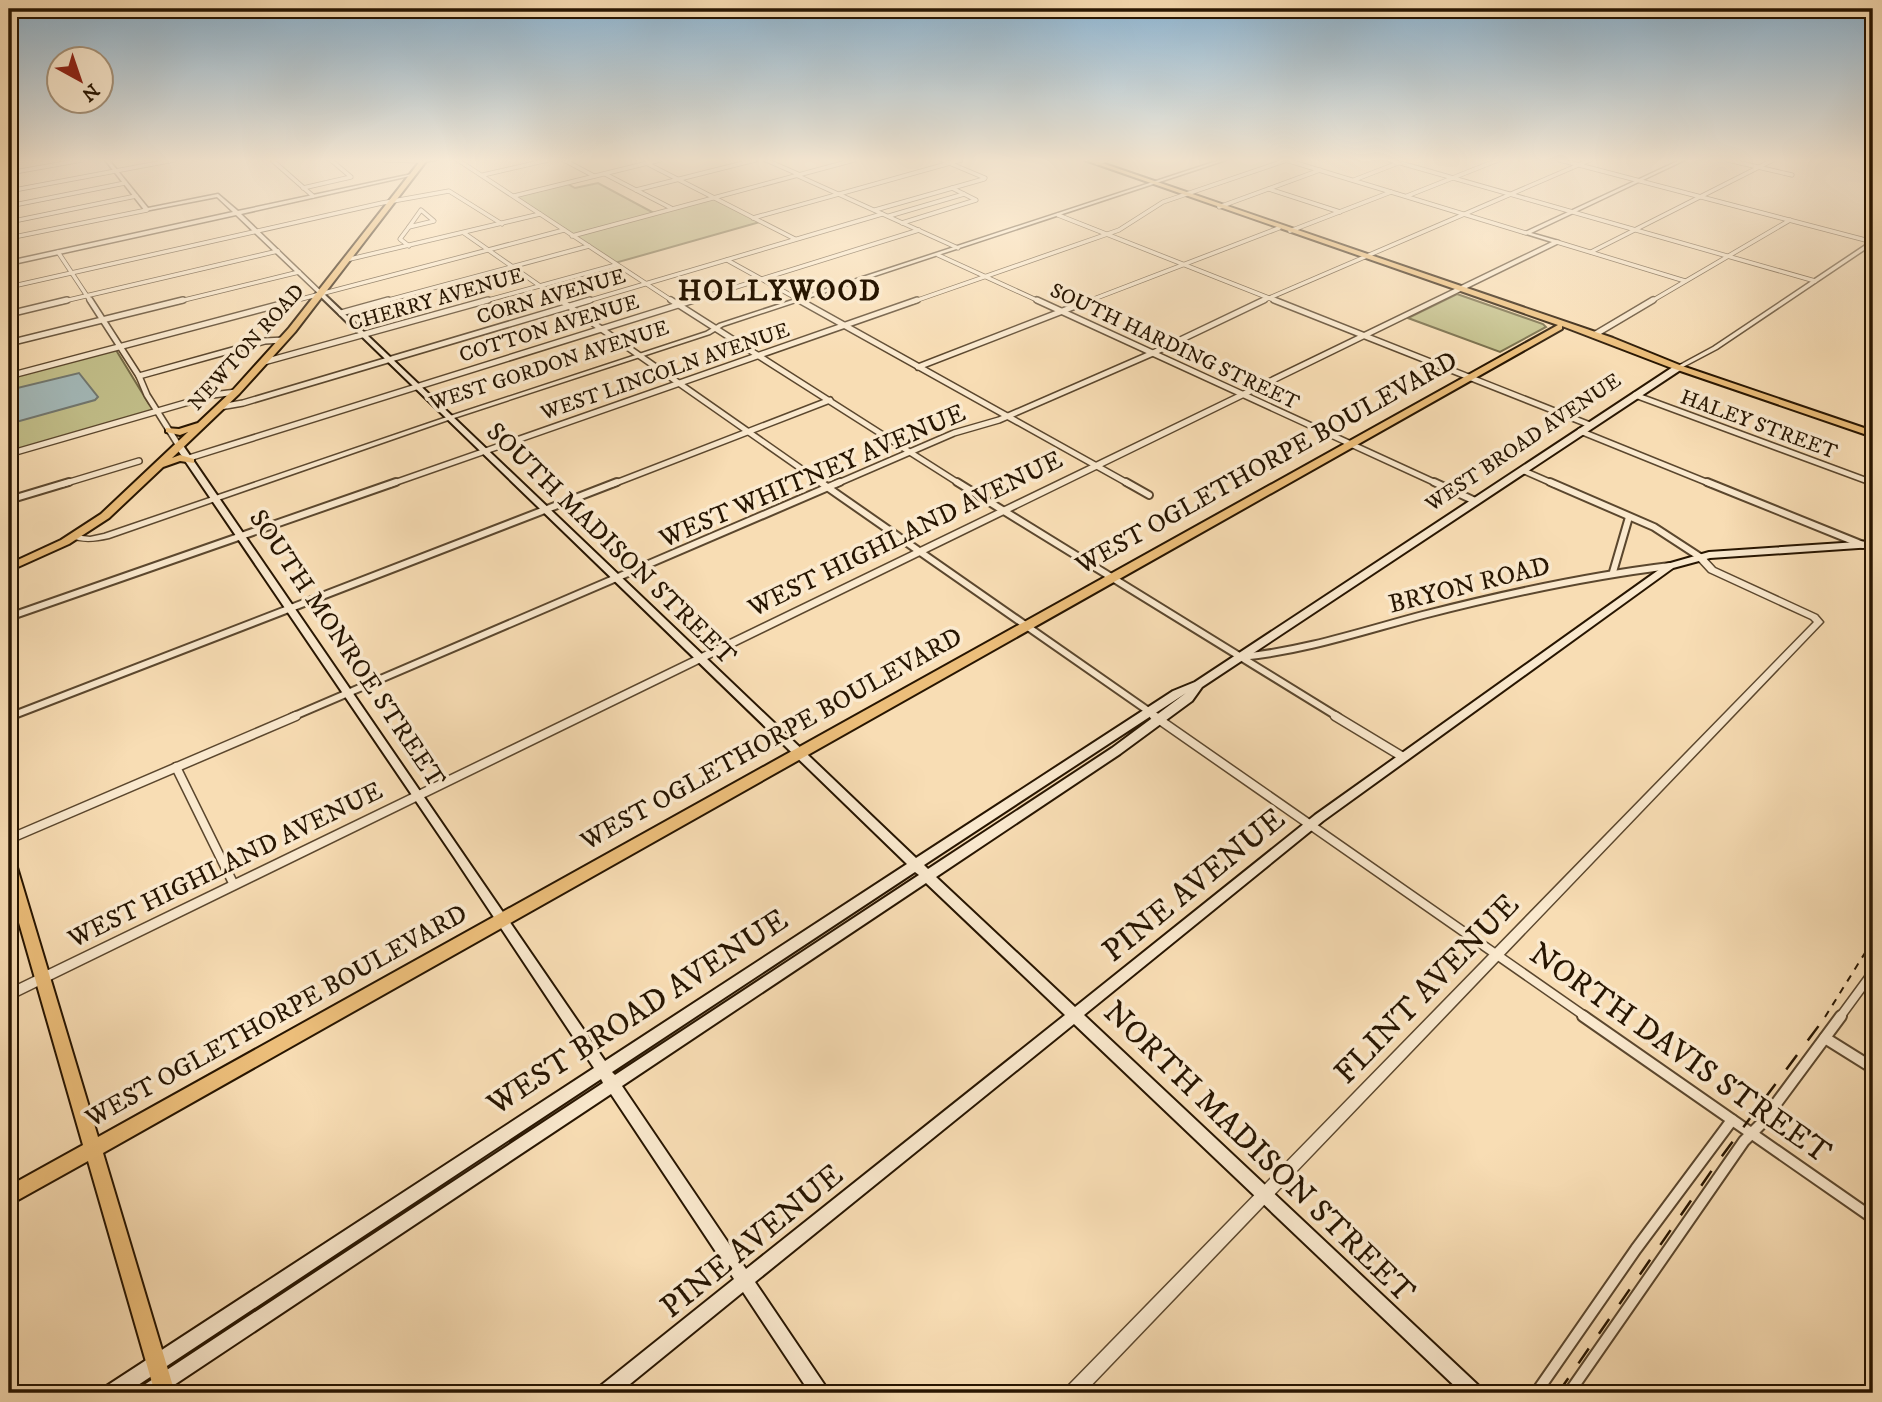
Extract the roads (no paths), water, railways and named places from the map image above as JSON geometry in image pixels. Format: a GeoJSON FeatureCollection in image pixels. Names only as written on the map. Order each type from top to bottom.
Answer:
{"type":"FeatureCollection","features":[{"type":"Feature","properties":{"kind":"main road","name":"NEWTON ROAD"},"geometry":{"type":"LineString","coordinates":[[74,537],[111,511],[236,392],[284,340],[373,225]]}},
{"type":"Feature","properties":{"kind":"main road"},"geometry":{"type":"LineString","coordinates":[[1272,225],[1873,434]]}},
{"type":"Feature","properties":{"kind":"main road","name":"SOUTH MADISON STREET"},"geometry":{"type":"LineString","coordinates":[[321,294],[916,864]]}},
{"type":"Feature","properties":{"kind":"main road"},"geometry":{"type":"LineString","coordinates":[[1489,300],[1679,367]]}},
{"type":"Feature","properties":{"kind":"main road"},"geometry":{"type":"LineString","coordinates":[[1549,319],[1559,327],[1577,329]]}},
{"type":"Feature","properties":{"kind":"main road","name":"WEST OGLETHORPE BOULEVARD"},"geometry":{"type":"LineString","coordinates":[[9,1196],[1559,327]]}},
{"type":"Feature","properties":{"kind":"main road","name":"WEST BROAD AVENUE"},"geometry":{"type":"LineString","coordinates":[[158,1390],[927,876],[1154,717],[1177,694],[1199,684],[1679,367]]}},
{"type":"Feature","properties":{"kind":"main road"},"geometry":{"type":"LineString","coordinates":[[169,429],[183,432],[204,423]]}},
{"type":"Feature","properties":{"kind":"main road","name":"SOUTH MONROE STREET"},"geometry":{"type":"LineString","coordinates":[[179,446],[419,795],[612,1087],[820,1393]]}},
{"type":"Feature","properties":{"kind":"main road"},"geometry":{"type":"LineString","coordinates":[[159,466],[180,458],[190,459]]}},
{"type":"Feature","properties":{"kind":"main road","name":"WEST GORDON AVENUE"},"geometry":{"type":"LineString","coordinates":[[9,568],[74,537]]}},
{"type":"Feature","properties":{"kind":"main road","name":"PINE AVENUE"},"geometry":{"type":"LineString","coordinates":[[605,1393],[1310,825],[1670,566],[1699,557],[1732,553],[1868,545]]}},
{"type":"Feature","properties":{"kind":"main road","name":"WEST BROAD AVENUE"},"geometry":{"type":"LineString","coordinates":[[111,1393],[916,864],[1154,717]]}},
{"type":"Feature","properties":{"kind":"main road"},"geometry":{"type":"LineString","coordinates":[[9,864],[156,1364],[158,1390]]}},
{"type":"Feature","properties":{"kind":"main road","name":"NORTH MADISON STREET"},"geometry":{"type":"LineString","coordinates":[[916,864],[1474,1393]]}},
{"type":"Feature","properties":{"kind":"street"},"geometry":{"type":"LineString","coordinates":[[9,239],[74,225]]}},
{"type":"Feature","properties":{"kind":"street"},"geometry":{"type":"LineString","coordinates":[[9,262],[178,225]]}},
{"type":"Feature","properties":{"kind":"street","name":"SOUTH MADISON STREET"},"geometry":{"type":"LineString","coordinates":[[252,225],[321,294]]}},
{"type":"Feature","properties":{"kind":"street"},"geometry":{"type":"LineString","coordinates":[[9,287],[284,225]]}},
{"type":"Feature","properties":{"kind":"street"},"geometry":{"type":"LineString","coordinates":[[409,246],[400,239],[409,227],[415,225]]}},
{"type":"Feature","properties":{"kind":"street"},"geometry":{"type":"LineString","coordinates":[[346,260],[496,225]]}},
{"type":"Feature","properties":{"kind":"street"},"geometry":{"type":"LineString","coordinates":[[557,225],[1111,579],[1403,757]]}},
{"type":"Feature","properties":{"kind":"street"},"geometry":{"type":"LineString","coordinates":[[572,236],[611,225]]}},
{"type":"Feature","properties":{"kind":"street"},"geometry":{"type":"LineString","coordinates":[[767,225],[796,240]]}},
{"type":"Feature","properties":{"kind":"street","name":"CORN AVENUE"},"geometry":{"type":"LineString","coordinates":[[220,407],[243,403],[844,225]]}},
{"type":"Feature","properties":{"kind":"street"},"geometry":{"type":"LineString","coordinates":[[908,225],[958,248]]}},
{"type":"Feature","properties":{"kind":"street","name":"WEST GORDON AVENUE"},"geometry":{"type":"LineString","coordinates":[[74,537],[90,539],[106,536],[717,329],[722,325],[1026,225]]}},
{"type":"Feature","properties":{"kind":"street"},"geometry":{"type":"LineString","coordinates":[[1084,225],[1590,425]]}},
{"type":"Feature","properties":{"kind":"street","name":"WEST LINCOLN AVENUE"},"geometry":{"type":"LineString","coordinates":[[9,617],[1127,225]]}},
{"type":"Feature","properties":{"kind":"street"},"geometry":{"type":"LineString","coordinates":[[1290,232],[1307,225]]}},
{"type":"Feature","properties":{"kind":"street","name":"WEST WHITNEY AVENUE"},"geometry":{"type":"LineString","coordinates":[[9,839],[965,428],[1006,416],[1153,353],[1267,299],[1437,225]]}},
{"type":"Feature","properties":{"kind":"street"},"geometry":{"type":"LineString","coordinates":[[1501,225],[1685,281]]}},
{"type":"Feature","properties":{"kind":"street"},"geometry":{"type":"LineString","coordinates":[[1526,233],[1542,225]]}},
{"type":"Feature","properties":{"kind":"street"},"geometry":{"type":"LineString","coordinates":[[1619,225],[1815,281]]}},
{"type":"Feature","properties":{"kind":"street"},"geometry":{"type":"LineString","coordinates":[[1591,253],[1645,225]]}},
{"type":"Feature","properties":{"kind":"street"},"geometry":{"type":"LineString","coordinates":[[1594,335],[1781,225]]}},
{"type":"Feature","properties":{"kind":"street"},"geometry":{"type":"LineString","coordinates":[[1810,225],[1873,242]]}},
{"type":"Feature","properties":{"kind":"street"},"geometry":{"type":"LineString","coordinates":[[918,367],[1279,228]]}},
{"type":"Feature","properties":{"kind":"street"},"geometry":{"type":"LineString","coordinates":[[9,376],[564,230]]}},
{"type":"Feature","properties":{"kind":"street","name":"COTTON AVENUE"},"geometry":{"type":"LineString","coordinates":[[190,459],[919,230]]}},
{"type":"Feature","properties":{"kind":"street","name":"NORTH DAVIS STREET"},"geometry":{"type":"LineString","coordinates":[[464,233],[1873,1218]]}},
{"type":"Feature","properties":{"kind":"street","name":"WEST HIGHLAND AVENUE"},"geometry":{"type":"LineString","coordinates":[[9,995],[1557,242]]}},
{"type":"Feature","properties":{"kind":"street","name":"WEST BROAD AVENUE"},"geometry":{"type":"LineString","coordinates":[[1679,367],[1715,348],[1873,242]]}},
{"type":"Feature","properties":{"kind":"street"},"geometry":{"type":"LineString","coordinates":[[341,313],[589,246]]}},
{"type":"Feature","properties":{"kind":"street"},"geometry":{"type":"LineString","coordinates":[[9,314],[278,251]]}},
{"type":"Feature","properties":{"kind":"street","name":"SOUTH MONROE STREET"},"geometry":{"type":"LineString","coordinates":[[58,252],[139,376],[179,446]]}},
{"type":"Feature","properties":{"kind":"street","name":"SOUTH HARDING STREET"},"geometry":{"type":"LineString","coordinates":[[938,255],[1475,502]]}},
{"type":"Feature","properties":{"kind":"street"},"geometry":{"type":"LineString","coordinates":[[727,260],[1149,495]]}},
{"type":"Feature","properties":{"kind":"street","name":"CHERRY AVENUE"},"geometry":{"type":"LineString","coordinates":[[264,362],[616,265]]}},
{"type":"Feature","properties":{"kind":"street"},"geometry":{"type":"LineString","coordinates":[[9,343],[299,272]]}},
{"type":"Feature","properties":{"kind":"street"},"geometry":{"type":"LineString","coordinates":[[139,376],[265,341],[284,340]]}},
{"type":"Feature","properties":{"kind":"street"},"geometry":{"type":"LineString","coordinates":[[9,454],[158,411],[236,392]]}},
{"type":"Feature","properties":{"kind":"street","name":"HALEY STREET"},"geometry":{"type":"LineString","coordinates":[[1635,395],[1873,483]]}},
{"type":"Feature","properties":{"kind":"street"},"geometry":{"type":"LineString","coordinates":[[9,717],[830,400]]}},
{"type":"Feature","properties":{"kind":"street"},"geometry":{"type":"LineString","coordinates":[[1580,431],[1868,545]]}},
{"type":"Feature","properties":{"kind":"street"},"geometry":{"type":"LineString","coordinates":[[9,500],[139,461]]}},
{"type":"Feature","properties":{"kind":"street"},"geometry":{"type":"LineString","coordinates":[[1522,470],[1676,539],[1699,557]]}},
{"type":"Feature","properties":{"kind":"street"},"geometry":{"type":"LineString","coordinates":[[1613,572],[1629,517]]}},
{"type":"Feature","properties":{"kind":"street","name":"FLINT AVENUE"},"geometry":{"type":"LineString","coordinates":[[1073,1393],[1819,622],[1814,617],[1712,570],[1699,557]]}},
{"type":"Feature","properties":{"kind":"street","name":"BRYON ROAD"},"geometry":{"type":"LineString","coordinates":[[1240,657],[1279,652],[1613,572],[1670,566]]}},
{"type":"Feature","properties":{"kind":"street"},"geometry":{"type":"LineString","coordinates":[[1260,644],[1279,652]]}},
{"type":"Feature","properties":{"kind":"street"},"geometry":{"type":"LineString","coordinates":[[176,767],[234,885]]}},
{"type":"Feature","properties":{"kind":"street"},"geometry":{"type":"LineString","coordinates":[[1569,1393],[1751,1133],[1761,1124],[1873,972]]}},
{"type":"Feature","properties":{"kind":"street"},"geometry":{"type":"LineString","coordinates":[[1825,1038],[1873,1069]]}},
{"type":"Feature","properties":{"kind":"street"},"geometry":{"type":"LineString","coordinates":[[1536,1393],[1636,1249],[1732,1120]]}},
{"type":"Feature","properties":{"kind":"railway"},"geometry":{"type":"LineString","coordinates":[[1825,1017],[1873,940]]}},
{"type":"Feature","properties":{"kind":"railway"},"geometry":{"type":"LineString","coordinates":[[1558,1393],[1719,1160],[1826,1016]]}},
{"type":"Feature","properties":{"kind":"district","name":"HOLLYWOOD"},"geometry":{"type":"Point","coordinates":[780,290]}}]}
